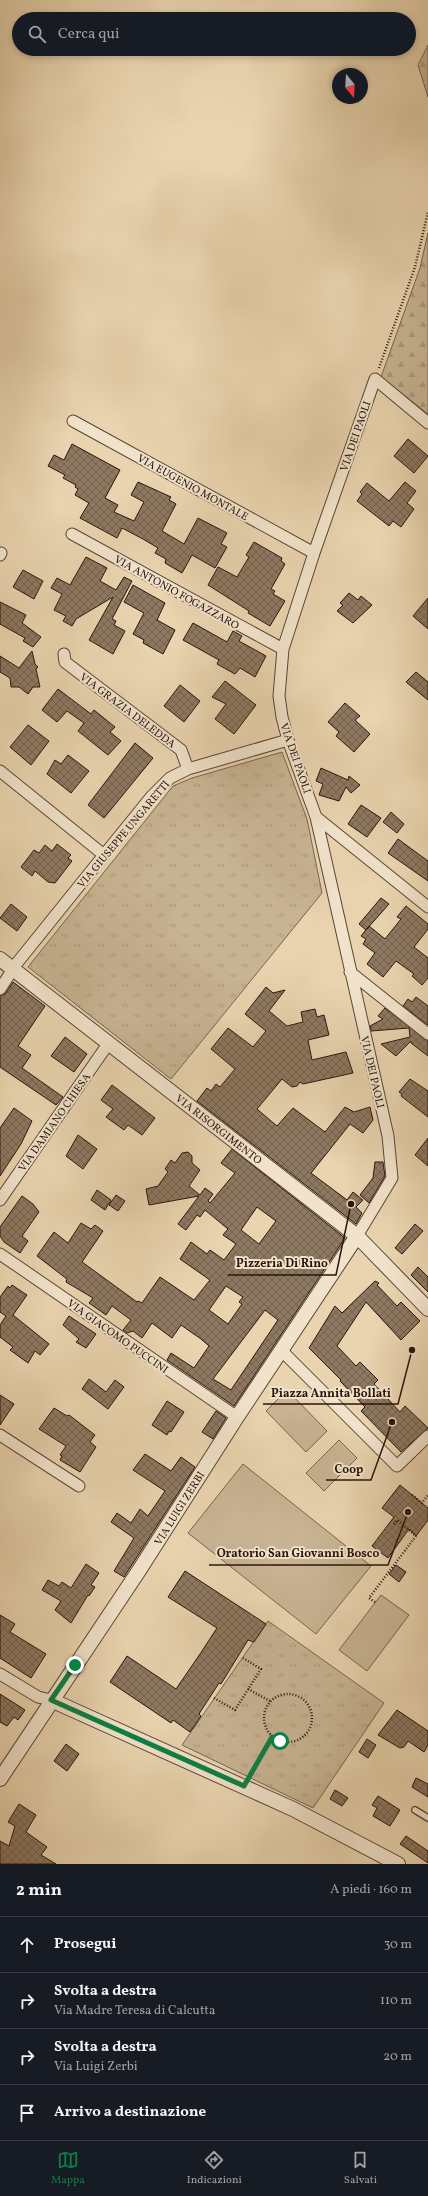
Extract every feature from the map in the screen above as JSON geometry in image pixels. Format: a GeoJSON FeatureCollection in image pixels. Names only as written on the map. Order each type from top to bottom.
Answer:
{"type":"FeatureCollection","features":[{"type":"Feature","properties":{"kind":"street"},"geometry":{"type":"LineString","coordinates":[[375,379],[428,423]]}},
{"type":"Feature","properties":{"kind":"street","name":"VIA DEI PAOLI"},"geometry":{"type":"LineString","coordinates":[[357,1236],[392,1178],[388,1136],[316,817],[288,740],[282,717],[280,696],[283,650],[314,553],[375,379]]}},
{"type":"Feature","properties":{"kind":"street","name":"VIA EUGENIO MONTALE"},"geometry":{"type":"LineString","coordinates":[[73,421],[314,553]]}},
{"type":"Feature","properties":{"kind":"street","name":"VIA ANTONIO FOGAZZARO"},"geometry":{"type":"LineString","coordinates":[[72,534],[283,650]]}},
{"type":"Feature","properties":{"kind":"street","name":"VIA GRAZIA DELEDDA"},"geometry":{"type":"LineString","coordinates":[[64,654],[65,662],[181,750],[188,769]]}},
{"type":"Feature","properties":{"kind":"street","name":"VIA GIUSEPPE UNGARETTI"},"geometry":{"type":"LineString","coordinates":[[0,989],[13,969],[104,855],[151,797],[170,778],[188,769],[288,740]]}},
{"type":"Feature","properties":{"kind":"street"},"geometry":{"type":"LineString","coordinates":[[0,771],[104,855]]}},
{"type":"Feature","properties":{"kind":"street"},"geometry":{"type":"LineString","coordinates":[[316,817],[428,907]]}},
{"type":"Feature","properties":{"kind":"street","name":"VIA RISORGIMENTO"},"geometry":{"type":"LineString","coordinates":[[0,960],[357,1236],[428,1309]]}},
{"type":"Feature","properties":{"kind":"street"},"geometry":{"type":"LineString","coordinates":[[350,972],[428,1034]]}},
{"type":"Feature","properties":{"kind":"street","name":"VIA DAMIANO CHIESA"},"geometry":{"type":"LineString","coordinates":[[0,1200],[108,1044]]}},
{"type":"Feature","properties":{"kind":"street","name":"VIA LUIGI ZERBI"},"geometry":{"type":"LineString","coordinates":[[0,1779],[51,1700],[138,1572],[237,1417],[357,1236]]}},
{"type":"Feature","properties":{"kind":"street","name":"VIA GIACOMO PUCCINI"},"geometry":{"type":"LineString","coordinates":[[0,1254],[237,1417]]}},
{"type":"Feature","properties":{"kind":"street"},"geometry":{"type":"LineString","coordinates":[[282,1351],[397,1466],[428,1436]]}},
{"type":"Feature","properties":{"kind":"street"},"geometry":{"type":"LineString","coordinates":[[0,1435],[79,1486]]}},
{"type":"Feature","properties":{"kind":"street"},"geometry":{"type":"LineString","coordinates":[[0,1674],[38,1697],[51,1700],[293,1809],[398,1864]]}},
{"type":"Feature","properties":{"kind":"lane"},"geometry":{"type":"LineString","coordinates":[[415,1810],[428,1818]]}},
{"type":"Feature","properties":{"kind":"path"},"geometry":{"type":"LineString","coordinates":[[375,379],[415,267],[428,212]]}},
{"type":"Feature","properties":{"kind":"path"},"geometry":{"type":"LineString","coordinates":[[412,1495],[422,1503],[428,1495]]}},
{"type":"Feature","properties":{"kind":"path"},"geometry":{"type":"LineString","coordinates":[[375,1602],[369,1598],[416,1536],[397,1520],[393,1525]]}},
{"type":"Feature","properties":{"kind":"path"},"geometry":{"type":"LineString","coordinates":[[214,1698],[235,1710],[261,1668],[243,1658]]}},
{"type":"Feature","properties":{"kind":"path"},"geometry":{"type":"LineString","coordinates":[[248,1689],[270,1701]]}},
{"type":"Feature","properties":{"kind":"path"},"geometry":{"type":"LineString","coordinates":[[293,1694],[307,1702],[312,1717],[308,1732],[295,1741],[280,1741],[272,1737],[267,1731],[264,1715],[270,1701],[281,1695],[293,1694]]}},
{"type":"Feature","properties":{"kind":"path"},"geometry":{"type":"LineString","coordinates":[[244,1786],[272,1737]]}},
{"type":"Feature","properties":{"kind":"green space"},"geometry":{"type":"Polygon","coordinates":[[[428,45],[428,97],[418,65],[428,45]]]}},
{"type":"Feature","properties":{"kind":"green space"},"geometry":{"type":"Polygon","coordinates":[[[428,233],[428,414],[381,377],[420,268],[428,233]]]}},
{"type":"Feature","properties":{"kind":"green space"},"geometry":{"type":"Polygon","coordinates":[[[282,752],[307,819],[322,893],[171,1079],[28,967],[173,786],[192,778],[282,752]]]}},
{"type":"Feature","properties":{"kind":"green space"},"geometry":{"type":"Polygon","coordinates":[[[287,1390],[327,1431],[306,1452],[266,1411],[287,1390]]]}},
{"type":"Feature","properties":{"kind":"green space"},"geometry":{"type":"Polygon","coordinates":[[[339,1440],[357,1458],[324,1491],[306,1473],[339,1440]]]}},
{"type":"Feature","properties":{"kind":"green space"},"geometry":{"type":"Polygon","coordinates":[[[243,1464],[371,1566],[316,1634],[188,1533],[243,1464]]]}},
{"type":"Feature","properties":{"kind":"green space"},"geometry":{"type":"Polygon","coordinates":[[[381,1595],[409,1615],[367,1671],[339,1650],[381,1595]]]}},
{"type":"Feature","properties":{"kind":"green space"},"geometry":{"type":"Polygon","coordinates":[[[268,1621],[384,1703],[313,1808],[182,1745],[268,1621]]]}},
{"type":"Feature","properties":{"kind":"building"},"geometry":{"type":"Polygon","coordinates":[[[408,439],[428,456],[414,473],[394,456],[408,439]]]}},
{"type":"Feature","properties":{"kind":"building"},"geometry":{"type":"Polygon","coordinates":[[[72,444],[120,470],[105,498],[118,505],[114,512],[134,521],[144,502],[131,495],[138,482],[171,497],[169,500],[176,504],[162,531],[184,544],[198,518],[227,533],[221,544],[227,547],[215,568],[192,555],[182,573],[165,563],[166,559],[155,553],[158,548],[143,539],[122,528],[117,538],[80,518],[89,503],[75,495],[78,489],[75,487],[76,485],[63,478],[65,475],[48,466],[54,455],[64,460],[72,444]]]}},
{"type":"Feature","properties":{"kind":"building"},"geometry":{"type":"Polygon","coordinates":[[[405,482],[416,491],[407,503],[414,509],[401,527],[393,521],[389,526],[357,501],[362,494],[360,492],[367,483],[389,501],[405,482]]]}},
{"type":"Feature","properties":{"kind":"building"},"geometry":{"type":"Polygon","coordinates":[[[254,542],[282,558],[281,561],[285,564],[271,589],[275,591],[273,594],[285,601],[270,626],[248,613],[249,611],[208,585],[218,567],[237,577],[249,557],[246,555],[254,542]]]}},
{"type":"Feature","properties":{"kind":"building"},"geometry":{"type":"Polygon","coordinates":[[[86,557],[107,568],[100,581],[116,590],[124,577],[132,581],[112,619],[116,621],[114,625],[125,631],[113,654],[89,640],[113,597],[76,619],[72,626],[63,621],[66,616],[54,610],[62,594],[51,588],[57,578],[70,585],[86,557]]]}},
{"type":"Feature","properties":{"kind":"building"},"geometry":{"type":"Polygon","coordinates":[[[23,570],[43,581],[34,599],[13,587],[23,570]]]}},
{"type":"Feature","properties":{"kind":"building"},"geometry":{"type":"Polygon","coordinates":[[[133,585],[165,603],[157,620],[175,630],[163,654],[143,643],[144,640],[133,634],[144,613],[124,602],[133,585]]]}},
{"type":"Feature","properties":{"kind":"building"},"geometry":{"type":"Polygon","coordinates":[[[349,593],[358,600],[361,596],[372,605],[353,623],[337,611],[343,605],[340,603],[349,593]]]}},
{"type":"Feature","properties":{"kind":"building"},"geometry":{"type":"Polygon","coordinates":[[[428,598],[428,629],[413,616],[428,598]]]}},
{"type":"Feature","properties":{"kind":"building"},"geometry":{"type":"Polygon","coordinates":[[[0,602],[26,615],[22,623],[41,637],[33,647],[23,641],[25,638],[0,624],[0,602]]]}},
{"type":"Feature","properties":{"kind":"building"},"geometry":{"type":"Polygon","coordinates":[[[193,623],[227,642],[233,631],[242,636],[239,641],[266,656],[255,677],[240,668],[235,674],[217,664],[219,660],[183,640],[193,623]]]}},
{"type":"Feature","properties":{"kind":"building"},"geometry":{"type":"Polygon","coordinates":[[[32,651],[35,664],[38,667],[36,669],[40,687],[33,687],[28,694],[19,687],[11,687],[10,678],[0,672],[0,656],[19,668],[32,651]]]}},
{"type":"Feature","properties":{"kind":"building"},"geometry":{"type":"Polygon","coordinates":[[[416,672],[428,682],[428,700],[406,682],[416,672]]]}},
{"type":"Feature","properties":{"kind":"building"},"geometry":{"type":"Polygon","coordinates":[[[225,681],[256,705],[234,734],[215,719],[226,704],[212,697],[225,681]]]}},
{"type":"Feature","properties":{"kind":"building"},"geometry":{"type":"Polygon","coordinates":[[[180,685],[200,701],[184,722],[164,706],[180,685]]]}},
{"type":"Feature","properties":{"kind":"building"},"geometry":{"type":"Polygon","coordinates":[[[58,689],[91,714],[94,710],[115,727],[110,732],[121,741],[108,755],[78,731],[84,723],[67,711],[57,722],[42,710],[58,689]]]}},
{"type":"Feature","properties":{"kind":"building"},"geometry":{"type":"Polygon","coordinates":[[[345,703],[360,716],[355,720],[370,734],[354,752],[336,736],[339,732],[328,722],[345,703]]]}},
{"type":"Feature","properties":{"kind":"building"},"geometry":{"type":"Polygon","coordinates":[[[28,725],[49,741],[31,765],[10,747],[28,725]]]}},
{"type":"Feature","properties":{"kind":"building"},"geometry":{"type":"Polygon","coordinates":[[[135,743],[153,758],[104,818],[88,805],[135,743]]]}},
{"type":"Feature","properties":{"kind":"building"},"geometry":{"type":"Polygon","coordinates":[[[68,755],[89,771],[71,793],[47,774],[55,760],[61,764],[68,755]]]}},
{"type":"Feature","properties":{"kind":"building"},"geometry":{"type":"Polygon","coordinates":[[[321,768],[348,780],[349,776],[360,785],[351,793],[346,787],[339,801],[319,795],[323,784],[316,781],[321,768]]]}},
{"type":"Feature","properties":{"kind":"building"},"geometry":{"type":"Polygon","coordinates":[[[361,805],[381,818],[367,837],[348,824],[361,805]]]}},
{"type":"Feature","properties":{"kind":"building"},"geometry":{"type":"Polygon","coordinates":[[[391,812],[404,824],[397,833],[383,822],[391,812]]]}},
{"type":"Feature","properties":{"kind":"building"},"geometry":{"type":"Polygon","coordinates":[[[398,839],[428,861],[428,881],[388,853],[398,839]]]}},
{"type":"Feature","properties":{"kind":"building"},"geometry":{"type":"Polygon","coordinates":[[[57,844],[71,855],[68,858],[72,861],[55,883],[48,882],[35,871],[32,876],[21,867],[34,850],[39,853],[45,845],[52,851],[57,844]]]}},
{"type":"Feature","properties":{"kind":"building"},"geometry":{"type":"Polygon","coordinates":[[[381,898],[389,904],[366,930],[359,924],[381,898]]]}},
{"type":"Feature","properties":{"kind":"building"},"geometry":{"type":"Polygon","coordinates":[[[11,904],[27,917],[17,931],[0,918],[11,904]]]}},
{"type":"Feature","properties":{"kind":"building"},"geometry":{"type":"Polygon","coordinates":[[[406,906],[428,924],[428,929],[414,947],[428,958],[428,978],[422,985],[412,976],[414,974],[396,961],[383,977],[367,964],[375,953],[363,944],[366,939],[361,936],[369,926],[385,939],[401,919],[397,917],[406,906]]]}},
{"type":"Feature","properties":{"kind":"building"},"geometry":{"type":"Polygon","coordinates":[[[13,982],[45,1006],[18,1046],[31,1055],[22,1068],[63,1097],[56,1105],[0,1067],[0,996],[6,993],[13,982]]]}},
{"type":"Feature","properties":{"kind":"building"},"geometry":{"type":"Polygon","coordinates":[[[266,987],[273,993],[285,990],[269,1011],[287,1026],[303,1022],[301,1012],[315,1009],[317,1017],[324,1015],[329,1035],[308,1040],[312,1060],[346,1052],[353,1073],[303,1084],[300,1082],[297,1086],[292,1087],[282,1079],[257,1109],[277,1126],[293,1108],[325,1132],[345,1107],[354,1112],[370,1107],[373,1120],[363,1133],[350,1124],[311,1173],[347,1200],[353,1192],[363,1200],[356,1207],[362,1213],[356,1224],[197,1101],[207,1088],[211,1091],[216,1084],[220,1087],[235,1069],[211,1049],[228,1028],[253,1047],[266,1031],[245,1014],[266,987]]]}},
{"type":"Feature","properties":{"kind":"building"},"geometry":{"type":"Polygon","coordinates":[[[416,997],[428,1006],[428,1025],[403,1006],[408,999],[412,1002],[416,997]]]}},
{"type":"Feature","properties":{"kind":"building"},"geometry":{"type":"Polygon","coordinates":[[[385,1008],[428,1041],[428,1056],[411,1043],[411,1041],[396,1056],[381,1044],[410,1037],[409,1028],[371,1031],[370,1026],[383,1019],[378,1016],[385,1008]]]}},
{"type":"Feature","properties":{"kind":"building"},"geometry":{"type":"Polygon","coordinates":[[[65,1037],[87,1054],[74,1072],[51,1056],[65,1037]]]}},
{"type":"Feature","properties":{"kind":"building"},"geometry":{"type":"Polygon","coordinates":[[[410,1079],[428,1091],[428,1117],[401,1096],[402,1094],[399,1092],[410,1079]]]}},
{"type":"Feature","properties":{"kind":"building"},"geometry":{"type":"Polygon","coordinates":[[[112,1085],[155,1118],[142,1135],[128,1125],[124,1130],[106,1117],[113,1109],[101,1100],[112,1085]]]}},
{"type":"Feature","properties":{"kind":"building"},"geometry":{"type":"Polygon","coordinates":[[[14,1108],[32,1121],[21,1144],[0,1176],[0,1128],[14,1108]]]}},
{"type":"Feature","properties":{"kind":"building"},"geometry":{"type":"Polygon","coordinates":[[[78,1135],[97,1149],[83,1169],[66,1156],[78,1135]]]}},
{"type":"Feature","properties":{"kind":"building"},"geometry":{"type":"Polygon","coordinates":[[[428,1138],[428,1166],[415,1155],[428,1138]]]}},
{"type":"Feature","properties":{"kind":"building"},"geometry":{"type":"Polygon","coordinates":[[[232,1149],[345,1238],[234,1406],[167,1360],[171,1353],[194,1368],[209,1346],[201,1339],[181,1325],[172,1338],[152,1323],[142,1338],[133,1331],[127,1333],[123,1330],[131,1320],[112,1306],[106,1315],[89,1303],[93,1298],[66,1282],[67,1279],[37,1256],[54,1232],[68,1243],[81,1223],[91,1229],[95,1225],[103,1231],[82,1262],[137,1302],[142,1303],[160,1277],[194,1300],[210,1280],[180,1259],[191,1242],[207,1254],[210,1250],[224,1260],[236,1244],[223,1235],[228,1229],[205,1210],[200,1217],[197,1215],[186,1230],[178,1224],[199,1196],[149,1205],[146,1189],[158,1186],[168,1172],[165,1169],[171,1160],[175,1163],[182,1153],[188,1152],[192,1156],[192,1163],[200,1170],[189,1186],[200,1195],[205,1188],[213,1194],[208,1201],[210,1203],[235,1173],[221,1163],[232,1149]],[[257,1207],[241,1230],[259,1244],[276,1221],[257,1207]],[[226,1286],[209,1310],[228,1324],[242,1304],[239,1302],[243,1297],[226,1286]],[[265,1310],[213,1379],[231,1390],[278,1320],[265,1310]]]}},
{"type":"Feature","properties":{"kind":"building"},"geometry":{"type":"Polygon","coordinates":[[[375,1162],[383,1162],[385,1176],[369,1203],[360,1195],[373,1178],[375,1162]]]}},
{"type":"Feature","properties":{"kind":"building"},"geometry":{"type":"Polygon","coordinates":[[[97,1190],[111,1200],[105,1210],[91,1200],[97,1190]]]}},
{"type":"Feature","properties":{"kind":"building"},"geometry":{"type":"Polygon","coordinates":[[[116,1195],[125,1201],[118,1211],[109,1205],[116,1195]]]}},
{"type":"Feature","properties":{"kind":"building"},"geometry":{"type":"Polygon","coordinates":[[[22,1196],[33,1204],[39,1212],[22,1236],[28,1241],[20,1253],[4,1242],[0,1236],[0,1227],[22,1196]]]}},
{"type":"Feature","properties":{"kind":"building"},"geometry":{"type":"Polygon","coordinates":[[[415,1224],[423,1231],[402,1254],[395,1248],[415,1224]]]}},
{"type":"Feature","properties":{"kind":"building"},"geometry":{"type":"Polygon","coordinates":[[[418,1267],[428,1277],[428,1292],[411,1275],[418,1267]]]}},
{"type":"Feature","properties":{"kind":"building"},"geometry":{"type":"Polygon","coordinates":[[[375,1281],[379,1283],[377,1285],[397,1306],[401,1302],[420,1321],[401,1340],[366,1302],[337,1346],[356,1366],[360,1362],[378,1380],[374,1384],[400,1412],[405,1406],[428,1428],[401,1452],[361,1411],[365,1407],[309,1348],[335,1306],[342,1313],[375,1281]]]}},
{"type":"Feature","properties":{"kind":"building"},"geometry":{"type":"Polygon","coordinates":[[[12,1285],[27,1295],[13,1315],[49,1344],[40,1355],[35,1351],[28,1363],[10,1350],[13,1347],[0,1337],[0,1325],[6,1316],[0,1312],[0,1297],[8,1286],[10,1288],[12,1285]]]}},
{"type":"Feature","properties":{"kind":"building"},"geometry":{"type":"Polygon","coordinates":[[[69,1316],[96,1334],[86,1348],[76,1342],[79,1339],[63,1325],[69,1316]]]}},
{"type":"Feature","properties":{"kind":"building"},"geometry":{"type":"Polygon","coordinates":[[[89,1379],[106,1392],[115,1380],[124,1387],[108,1409],[82,1389],[89,1379]]]}},
{"type":"Feature","properties":{"kind":"building"},"geometry":{"type":"Polygon","coordinates":[[[0,1395],[14,1404],[0,1425],[0,1395]]]}},
{"type":"Feature","properties":{"kind":"building"},"geometry":{"type":"Polygon","coordinates":[[[167,1401],[184,1412],[171,1432],[169,1431],[167,1435],[152,1425],[167,1401]]]}},
{"type":"Feature","properties":{"kind":"building"},"geometry":{"type":"Polygon","coordinates":[[[54,1408],[67,1416],[69,1415],[95,1435],[90,1442],[96,1447],[80,1472],[60,1460],[62,1456],[60,1455],[66,1446],[39,1429],[54,1408]]]}},
{"type":"Feature","properties":{"kind":"building"},"geometry":{"type":"Polygon","coordinates":[[[216,1411],[226,1418],[213,1439],[202,1432],[216,1411]]]}},
{"type":"Feature","properties":{"kind":"building"},"geometry":{"type":"Polygon","coordinates":[[[145,1454],[171,1471],[181,1457],[195,1467],[124,1577],[114,1571],[134,1538],[111,1522],[117,1513],[131,1523],[140,1509],[148,1516],[165,1491],[133,1470],[145,1454]]]}},
{"type":"Feature","properties":{"kind":"building"},"geometry":{"type":"Polygon","coordinates":[[[400,1485],[428,1508],[428,1520],[416,1536],[409,1529],[388,1558],[372,1546],[394,1517],[382,1508],[400,1485]]]}},
{"type":"Feature","properties":{"kind":"building"},"geometry":{"type":"Polygon","coordinates":[[[86,1564],[99,1573],[91,1585],[95,1587],[89,1596],[88,1595],[71,1623],[55,1610],[61,1601],[42,1590],[48,1580],[59,1586],[62,1582],[71,1588],[86,1564]]]}},
{"type":"Feature","properties":{"kind":"building"},"geometry":{"type":"Polygon","coordinates":[[[396,1565],[406,1572],[399,1582],[389,1574],[396,1565]]]}},
{"type":"Feature","properties":{"kind":"building"},"geometry":{"type":"Polygon","coordinates":[[[185,1571],[266,1624],[254,1642],[248,1640],[221,1684],[219,1683],[199,1714],[201,1716],[190,1732],[173,1720],[171,1723],[110,1682],[127,1656],[176,1689],[200,1654],[217,1628],[168,1597],[185,1571]]]}},
{"type":"Feature","properties":{"kind":"building"},"geometry":{"type":"Polygon","coordinates":[[[0,1615],[15,1624],[10,1632],[46,1654],[31,1678],[0,1658],[0,1615]]]}},
{"type":"Feature","properties":{"kind":"building"},"geometry":{"type":"Polygon","coordinates":[[[0,1694],[25,1710],[18,1720],[14,1717],[7,1726],[0,1722],[0,1694]]]}},
{"type":"Feature","properties":{"kind":"building"},"geometry":{"type":"Polygon","coordinates":[[[397,1710],[428,1731],[428,1745],[424,1752],[408,1741],[404,1747],[400,1748],[378,1735],[397,1710]]]}},
{"type":"Feature","properties":{"kind":"building"},"geometry":{"type":"Polygon","coordinates":[[[367,1739],[376,1745],[368,1758],[359,1752],[367,1739]]]}},
{"type":"Feature","properties":{"kind":"building"},"geometry":{"type":"Polygon","coordinates":[[[66,1744],[79,1754],[67,1771],[54,1761],[66,1744]]]}},
{"type":"Feature","properties":{"kind":"building"},"geometry":{"type":"Polygon","coordinates":[[[416,1778],[428,1784],[428,1797],[412,1787],[416,1778]]]}},
{"type":"Feature","properties":{"kind":"building"},"geometry":{"type":"Polygon","coordinates":[[[335,1790],[348,1798],[342,1806],[330,1799],[335,1790]]]}},
{"type":"Feature","properties":{"kind":"building"},"geometry":{"type":"Polygon","coordinates":[[[378,1796],[400,1810],[390,1826],[373,1816],[377,1808],[372,1805],[378,1796]]]}},
{"type":"Feature","properties":{"kind":"building"},"geometry":{"type":"Polygon","coordinates":[[[19,1804],[36,1815],[26,1832],[47,1847],[41,1855],[56,1864],[0,1864],[0,1841],[9,1846],[15,1826],[8,1822],[19,1804]]]}},
{"type":"Feature","properties":{"kind":"building"},"geometry":{"type":"Polygon","coordinates":[[[406,1836],[428,1851],[428,1863],[400,1844],[406,1836]]]}},
{"type":"Feature","properties":{"kind":"place","name":"Pizzeria Di Rino"},"geometry":{"type":"Point","coordinates":[351,1204]}},
{"type":"Feature","properties":{"kind":"place","name":"Piazza Annita Bollati"},"geometry":{"type":"Point","coordinates":[412,1350]}},
{"type":"Feature","properties":{"kind":"place","name":"Coop"},"geometry":{"type":"Point","coordinates":[392,1422]}},
{"type":"Feature","properties":{"kind":"place","name":"Oratorio San Giovanni Bosco"},"geometry":{"type":"Point","coordinates":[408,1512]}},
{"type":"Feature","properties":{"kind":"route"},"geometry":{"type":"LineString","coordinates":[[75,1665],[51,1700],[244,1786],[272,1737],[280,1741]]}}]}
